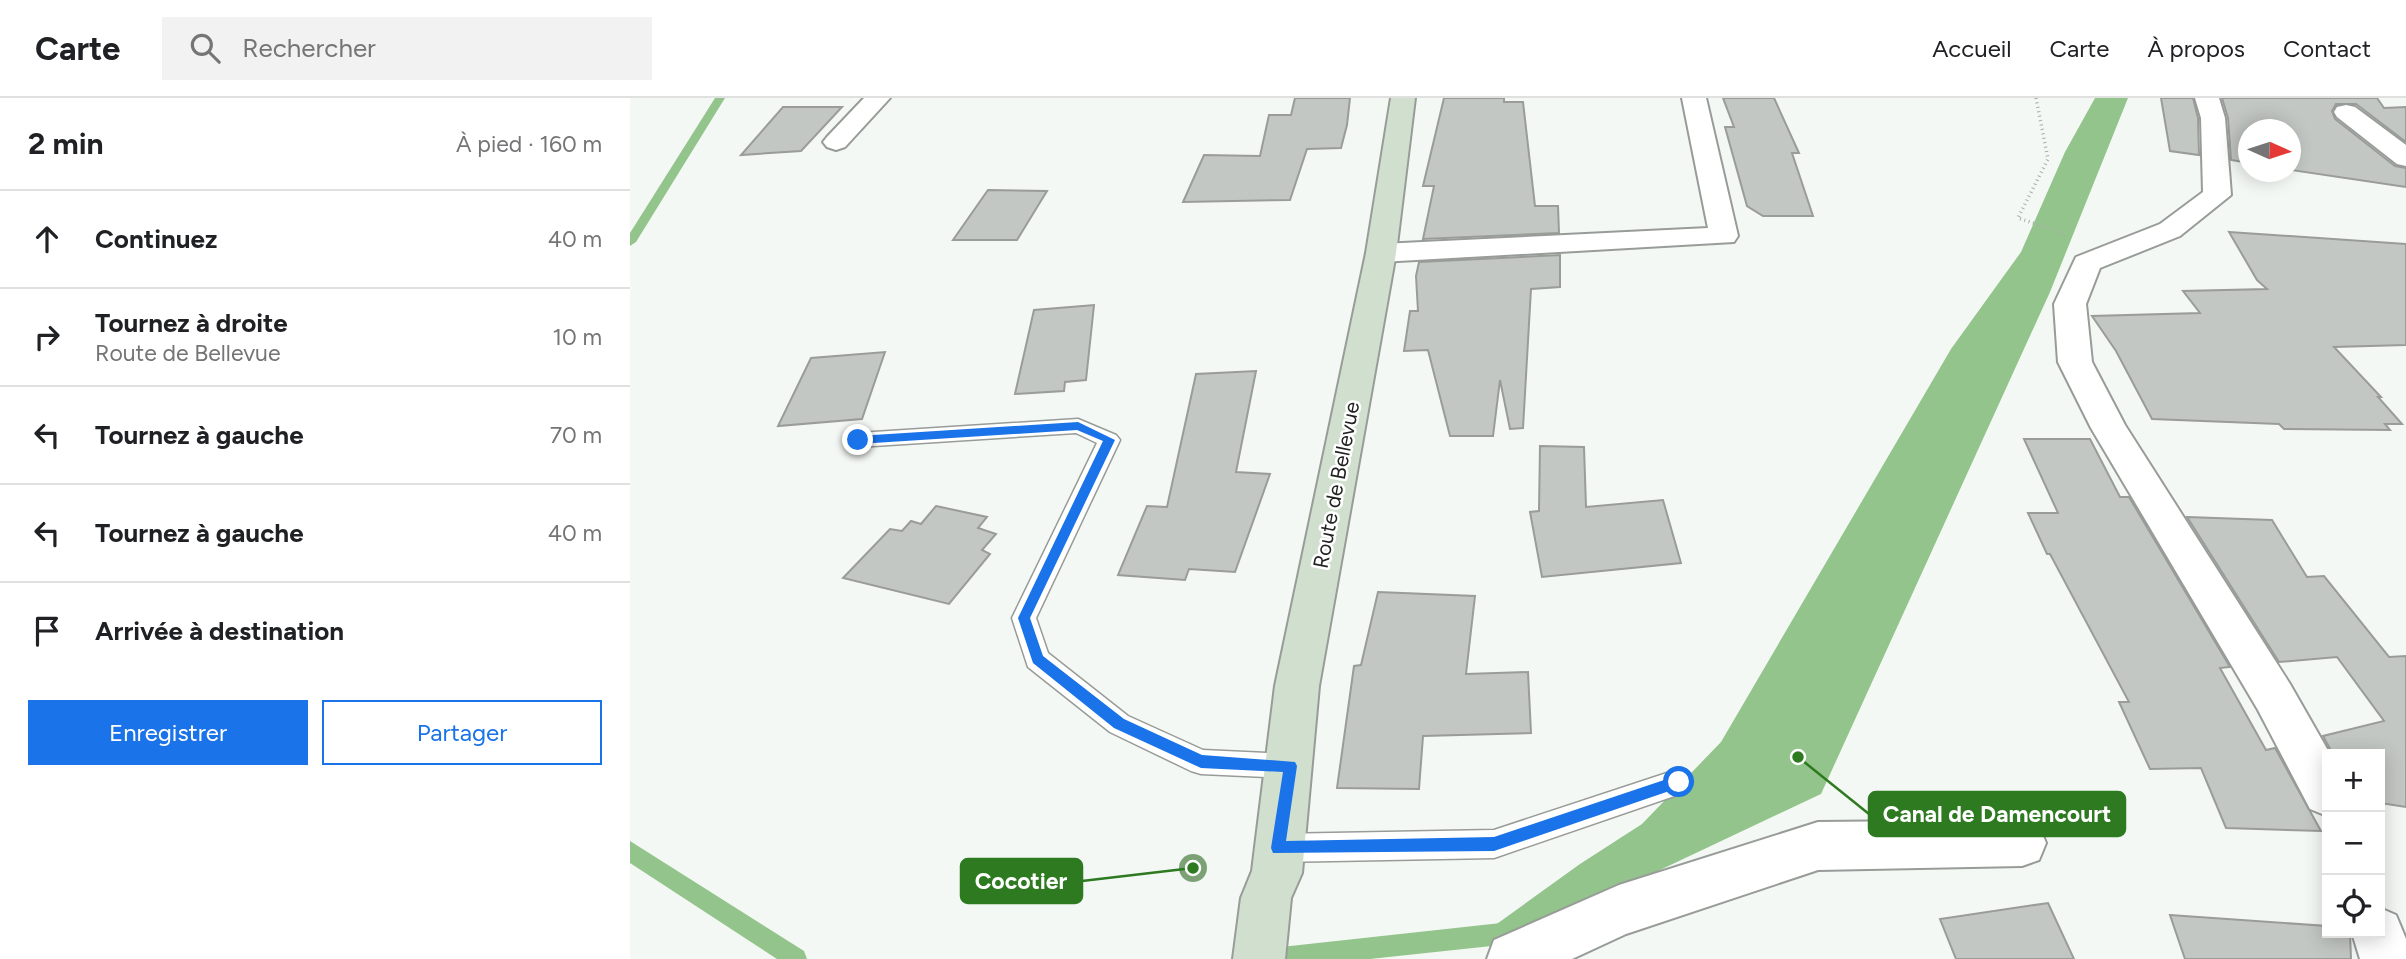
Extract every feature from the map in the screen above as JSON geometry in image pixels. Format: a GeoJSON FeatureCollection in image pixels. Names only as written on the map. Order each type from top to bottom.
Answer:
{"type":"FeatureCollection","features":[{"type":"Feature","properties":{"kind":"main road","name":"Route de Bellevue"},"geometry":{"type":"LineString","coordinates":[[1259,959],[1276,878],[1291,766],[1297,686],[1381,253],[1403,98]]}},
{"type":"Feature","properties":{"kind":"main road","name":"Route de Bellevue"},"geometry":{"type":"LineString","coordinates":[[1276,878],[1284,959]]}},
{"type":"Feature","properties":{"kind":"street"},"geometry":{"type":"LineString","coordinates":[[836,142],[878,98]]}},
{"type":"Feature","properties":{"kind":"street"},"geometry":{"type":"LineString","coordinates":[[1381,253],[1724,236],[1694,98]]}},
{"type":"Feature","properties":{"kind":"street"},"geometry":{"type":"LineString","coordinates":[[2207,98],[2214,118],[2217,195],[2170,230],[2087,263],[2070,304],[2075,362],[2109,428],[2274,697],[2322,785]]}},
{"type":"Feature","properties":{"kind":"street"},"geometry":{"type":"LineString","coordinates":[[2346,112],[2406,158]]}},
{"type":"Feature","properties":{"kind":"street"},"geometry":{"type":"LineString","coordinates":[[1513,959],[1619,911],[1818,845],[2022,843]]}},
{"type":"Feature","properties":{"kind":"street"},"geometry":{"type":"LineString","coordinates":[[2380,938],[2386,959]]}},
{"type":"Feature","properties":{"kind":"lane"},"geometry":{"type":"LineString","coordinates":[[858,440],[1078,426],[1110,440],[1024,618],[1037,659],[1119,724],[1201,762],[1291,766]]}},
{"type":"Feature","properties":{"kind":"lane"},"geometry":{"type":"LineString","coordinates":[[1276,878],[1494,844],[1679,782]]}},
{"type":"Feature","properties":{"kind":"path"},"geometry":{"type":"LineString","coordinates":[[2036,98],[2048,159],[2018,218],[2075,237]]}},
{"type":"Feature","properties":{"kind":"shaded area"},"geometry":{"type":"Polygon","coordinates":[[[2095,98],[2128,98],[2050,292],[1821,794],[1518,937],[1480,936],[1580,864],[1642,824],[1721,742],[1951,349],[2021,252],[2065,152],[2095,98]]]}},
{"type":"Feature","properties":{"kind":"building"},"geometry":{"type":"Polygon","coordinates":[[[1295,98],[1350,98],[1341,148],[1307,149],[1290,200],[1183,202],[1204,155],[1260,156],[1269,115],[1291,115],[1295,98]]]}},
{"type":"Feature","properties":{"kind":"building"},"geometry":{"type":"Polygon","coordinates":[[[1444,98],[1504,98],[1504,102],[1523,102],[1535,206],[1558,206],[1559,233],[1423,239],[1434,186],[1423,186],[1444,98]]]}},
{"type":"Feature","properties":{"kind":"building"},"geometry":{"type":"Polygon","coordinates":[[[1723,98],[1774,98],[1799,153],[1792,153],[1813,216],[1763,216],[1747,206],[1725,127],[1734,127],[1723,98]]]}},
{"type":"Feature","properties":{"kind":"building"},"geometry":{"type":"Polygon","coordinates":[[[2161,98],[2193,98],[2198,118],[2199,155],[2170,151],[2161,98]]]}},
{"type":"Feature","properties":{"kind":"building"},"geometry":{"type":"Polygon","coordinates":[[[2222,98],[2377,98],[2384,108],[2406,107],[2406,142],[2356,104],[2336,104],[2332,111],[2335,119],[2395,166],[2406,168],[2406,187],[2301,171],[2301,119],[2238,119],[2238,161],[2231,160],[2228,118],[2222,98]]]}},
{"type":"Feature","properties":{"kind":"building"},"geometry":{"type":"Polygon","coordinates":[[[783,107],[842,107],[801,151],[741,155],[783,107]]]}},
{"type":"Feature","properties":{"kind":"building"},"geometry":{"type":"Polygon","coordinates":[[[988,190],[1047,191],[1017,240],[953,240],[988,190]]]}},
{"type":"Feature","properties":{"kind":"building"},"geometry":{"type":"Polygon","coordinates":[[[2229,232],[2406,244],[2406,345],[2334,347],[2381,397],[2378,397],[2402,424],[2385,424],[2390,430],[2284,429],[2279,424],[2152,419],[2116,351],[2092,316],[2200,313],[2183,291],[2267,289],[2257,280],[2229,232]]]}},
{"type":"Feature","properties":{"kind":"building"},"geometry":{"type":"Polygon","coordinates":[[[1560,255],[1560,287],[1531,289],[1523,428],[1510,429],[1500,380],[1493,436],[1450,436],[1428,350],[1404,351],[1410,311],[1418,311],[1416,276],[1419,262],[1560,255]]]}},
{"type":"Feature","properties":{"kind":"building"},"geometry":{"type":"Polygon","coordinates":[[[1094,305],[1086,380],[1065,382],[1064,391],[1015,394],[1034,310],[1094,305]]]}},
{"type":"Feature","properties":{"kind":"building"},"geometry":{"type":"Polygon","coordinates":[[[885,352],[862,419],[778,426],[811,358],[885,352]]]}},
{"type":"Feature","properties":{"kind":"building"},"geometry":{"type":"Polygon","coordinates":[[[1256,371],[1236,472],[1270,474],[1235,572],[1189,569],[1185,580],[1118,575],[1147,506],[1167,507],[1196,374],[1256,371]]]}},
{"type":"Feature","properties":{"kind":"building"},"geometry":{"type":"Polygon","coordinates":[[[2024,439],[2090,439],[2120,497],[2129,497],[2230,667],[2220,668],[2266,750],[2275,748],[2321,831],[2226,828],[2201,768],[2150,769],[2119,702],[2129,702],[2050,554],[2047,554],[2028,513],[2058,513],[2024,439]]]}},
{"type":"Feature","properties":{"kind":"building"},"geometry":{"type":"Polygon","coordinates":[[[1540,446],[1584,447],[1586,507],[1663,500],[1681,563],[1542,577],[1530,512],[1539,511],[1540,446]]]}},
{"type":"Feature","properties":{"kind":"building"},"geometry":{"type":"Polygon","coordinates":[[[936,506],[987,517],[978,528],[996,534],[982,550],[990,554],[949,604],[843,578],[890,529],[902,531],[911,521],[921,524],[936,506]]]}},
{"type":"Feature","properties":{"kind":"building"},"geometry":{"type":"Polygon","coordinates":[[[2187,517],[2272,520],[2307,577],[2324,576],[2389,657],[2406,656],[2406,807],[2385,804],[2385,749],[2330,749],[2323,736],[2384,721],[2337,657],[2279,662],[2187,517]]]}},
{"type":"Feature","properties":{"kind":"building"},"geometry":{"type":"Polygon","coordinates":[[[1378,592],[1475,596],[1466,674],[1528,672],[1531,733],[1423,736],[1419,789],[1337,788],[1354,666],[1361,665],[1378,592]]]}},
{"type":"Feature","properties":{"kind":"building"},"geometry":{"type":"Polygon","coordinates":[[[2048,903],[2074,959],[1956,959],[1940,919],[2048,903]]]}},
{"type":"Feature","properties":{"kind":"building"},"geometry":{"type":"Polygon","coordinates":[[[2170,915],[2322,926],[2322,938],[2350,938],[2351,959],[2185,959],[2170,915]]]}},
{"type":"Feature","properties":{"kind":"waterway"},"geometry":{"type":"LineString","coordinates":[[630,242],[720,98]]}},
{"type":"Feature","properties":{"kind":"waterway"},"geometry":{"type":"LineString","coordinates":[[630,851],[796,959]]}},
{"type":"Feature","properties":{"kind":"waterway"},"geometry":{"type":"LineString","coordinates":[[1272,959],[1501,934]]}},
{"type":"Feature","properties":{"kind":"place","name":"Canal de Damencourt"},"geometry":{"type":"Point","coordinates":[1798,757]}},
{"type":"Feature","properties":{"kind":"place","name":"Cocotier"},"geometry":{"type":"Point","coordinates":[1193,868]}},
{"type":"Feature","properties":{"kind":"route"},"geometry":{"type":"LineString","coordinates":[[858,440],[1078,426],[1110,440],[1024,618],[1037,659],[1119,724],[1201,762],[1291,766],[1278,848],[1494,844],[1679,782]]}}]}
